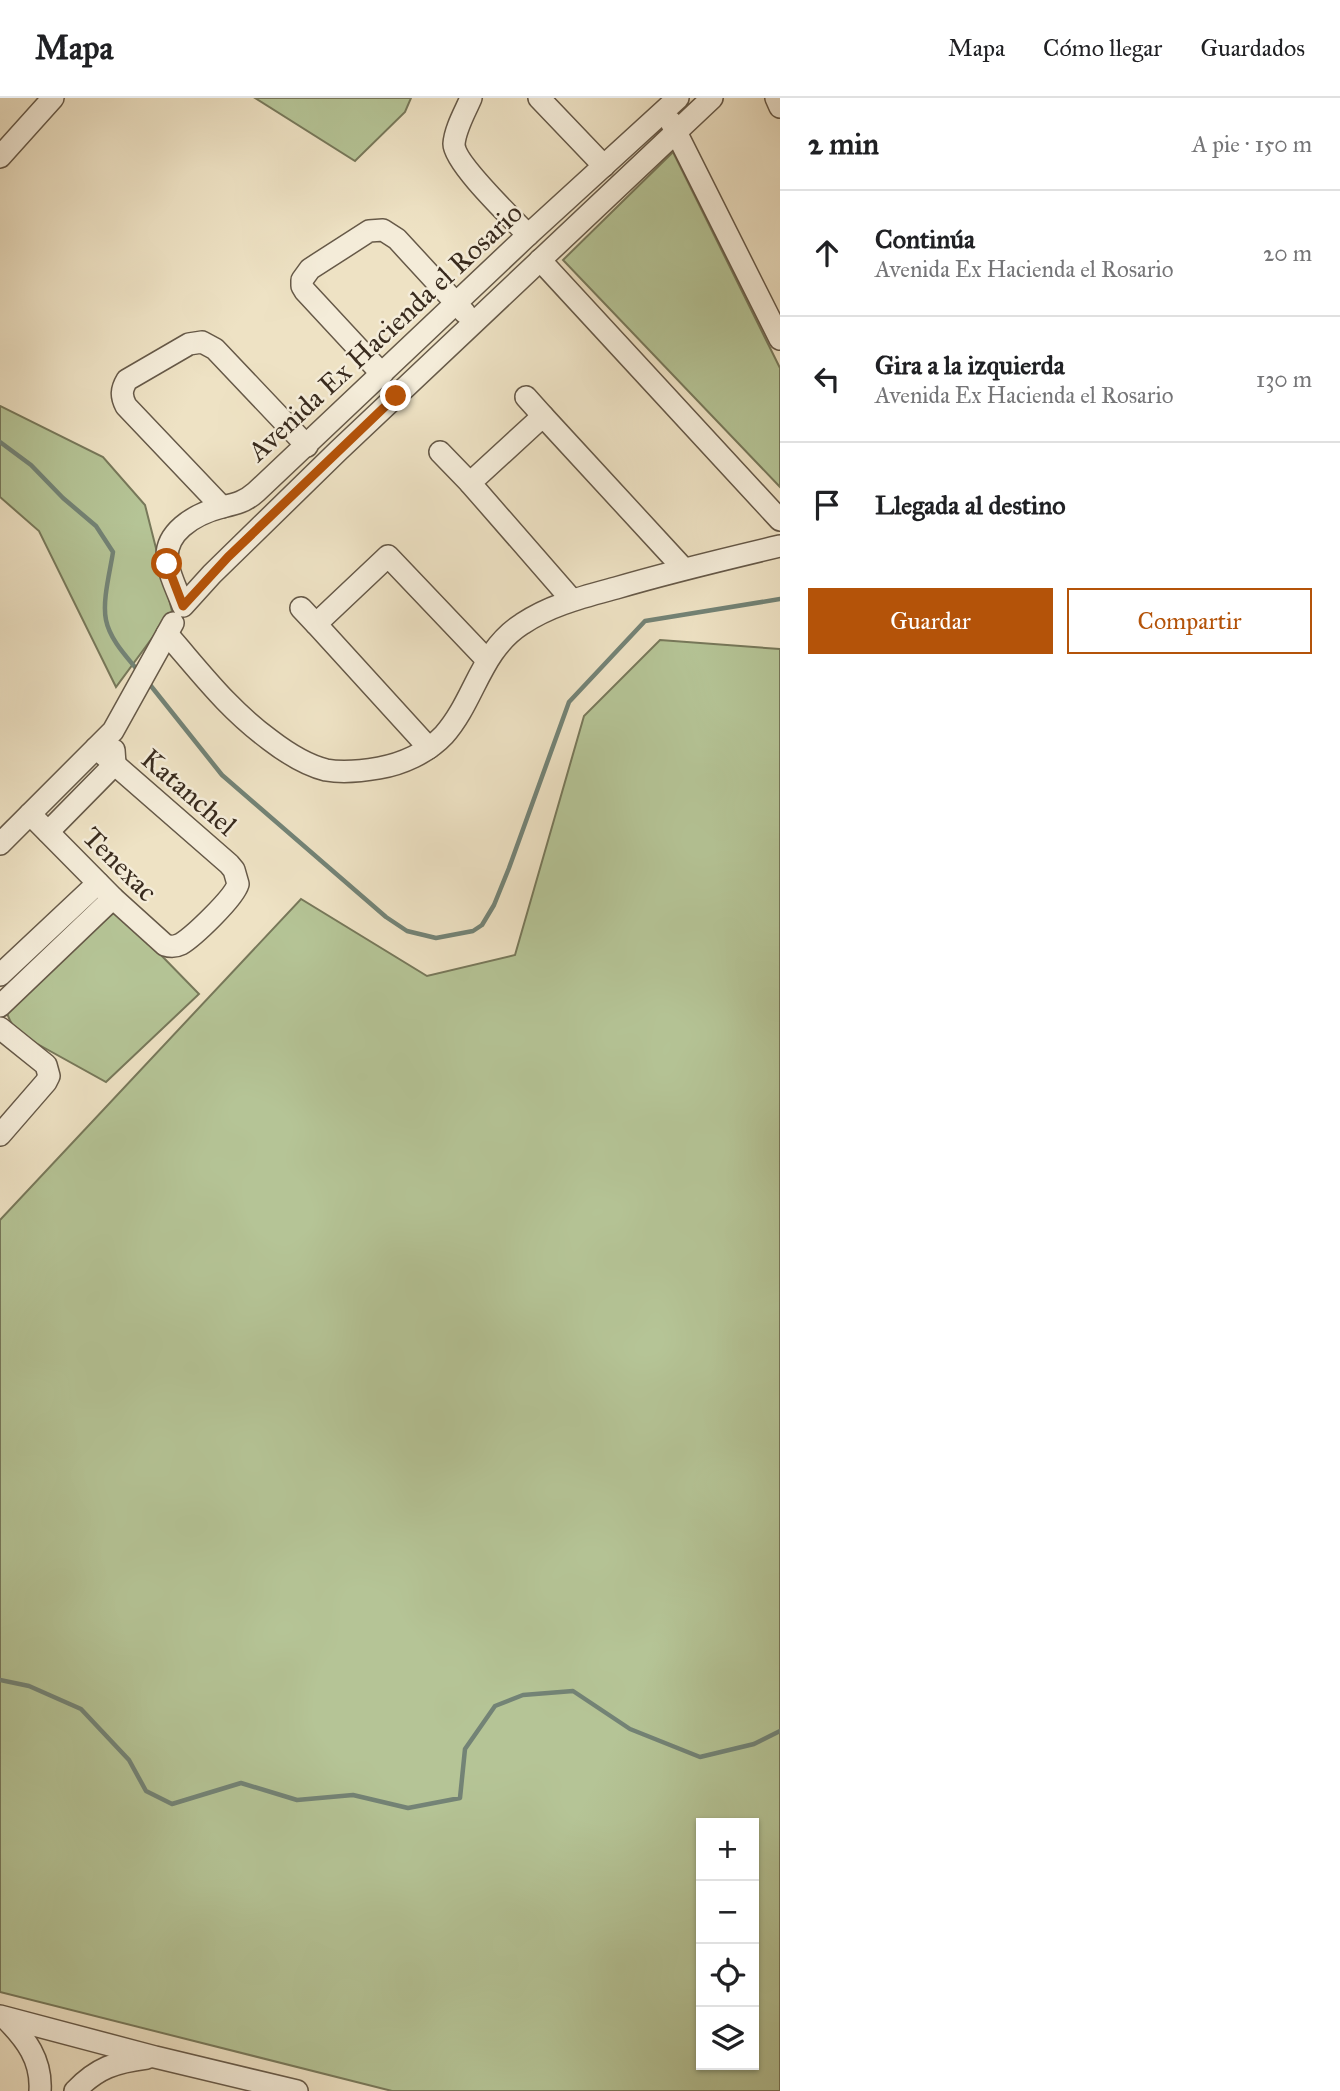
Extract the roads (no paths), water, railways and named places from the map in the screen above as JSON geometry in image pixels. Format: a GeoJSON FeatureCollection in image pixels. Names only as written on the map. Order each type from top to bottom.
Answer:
{"type":"FeatureCollection","features":[{"type":"Feature","properties":{"kind":"street"},"geometry":{"type":"LineString","coordinates":[[0,157],[53,98]]}},
{"type":"Feature","properties":{"kind":"street"},"geometry":{"type":"LineString","coordinates":[[471,98],[456,135],[455,151],[464,166],[528,235]]}},
{"type":"Feature","properties":{"kind":"street"},"geometry":{"type":"LineString","coordinates":[[539,98],[604,166]]}},
{"type":"Feature","properties":{"kind":"street","name":"Avenida Ex Hacienda el Rosario"},"geometry":{"type":"LineString","coordinates":[[0,844],[118,723],[183,606],[212,573],[712,98]]}},
{"type":"Feature","properties":{"kind":"street"},"geometry":{"type":"LineString","coordinates":[[776,98],[780,107]]}},
{"type":"Feature","properties":{"kind":"street"},"geometry":{"type":"LineString","coordinates":[[667,102],[676,131],[780,339]]}},
{"type":"Feature","properties":{"kind":"street","name":"Avenida Ex Hacienda el Rosario"},"geometry":{"type":"LineString","coordinates":[[183,606],[167,564],[168,545],[180,528],[206,513],[248,499],[604,166],[667,102]]}},
{"type":"Feature","properties":{"kind":"street"},"geometry":{"type":"LineString","coordinates":[[382,374],[302,286],[302,280],[310,269],[369,231],[383,230],[397,239],[474,322]]}},
{"type":"Feature","properties":{"kind":"street"},"geometry":{"type":"LineString","coordinates":[[540,260],[780,520]]}},
{"type":"Feature","properties":{"kind":"street"},"geometry":{"type":"LineString","coordinates":[[222,507],[126,406],[122,388],[127,380],[189,344],[202,342],[215,349],[307,446]]}},
{"type":"Feature","properties":{"kind":"street"},"geometry":{"type":"LineString","coordinates":[[526,397],[683,568]]}},
{"type":"Feature","properties":{"kind":"street"},"geometry":{"type":"LineString","coordinates":[[470,483],[543,416]]}},
{"type":"Feature","properties":{"kind":"street"},"geometry":{"type":"LineString","coordinates":[[440,452],[572,600]]}},
{"type":"Feature","properties":{"kind":"street"},"geometry":{"type":"LineString","coordinates":[[167,634],[212,688],[241,717],[280,748],[305,762],[328,770],[367,770],[392,766],[410,759],[443,736],[487,660],[503,640],[537,614],[572,600],[683,568],[780,546]]}},
{"type":"Feature","properties":{"kind":"street"},"geometry":{"type":"LineString","coordinates":[[316,624],[382,550],[487,660]]}},
{"type":"Feature","properties":{"kind":"street"},"geometry":{"type":"LineString","coordinates":[[301,608],[429,748]]}},
{"type":"Feature","properties":{"kind":"street"},"geometry":{"type":"LineString","coordinates":[[48,832],[115,764],[118,723]]}},
{"type":"Feature","properties":{"kind":"street","name":"Katanchel"},"geometry":{"type":"LineString","coordinates":[[96,748],[234,870],[237,884],[230,898],[186,940],[175,946]]}},
{"type":"Feature","properties":{"kind":"street","name":"Tenexac"},"geometry":{"type":"LineString","coordinates":[[30,814],[159,941],[170,947],[175,946]]}},
{"type":"Feature","properties":{"kind":"street"},"geometry":{"type":"LineString","coordinates":[[0,975],[105,890]]}},
{"type":"Feature","properties":{"kind":"street"},"geometry":{"type":"LineString","coordinates":[[0,1006],[105,890]]}},
{"type":"Feature","properties":{"kind":"street"},"geometry":{"type":"LineString","coordinates":[[0,1028],[46,1065],[49,1076],[0,1135]]}},
{"type":"Feature","properties":{"kind":"street"},"geometry":{"type":"LineString","coordinates":[[3,2017],[297,2091]]}},
{"type":"Feature","properties":{"kind":"street"},"geometry":{"type":"LineString","coordinates":[[3,2017],[21,2033],[31,2050],[38,2064],[40,2091]]}},
{"type":"Feature","properties":{"kind":"street"},"geometry":{"type":"LineString","coordinates":[[75,2091],[90,2076],[104,2068],[122,2061],[155,2057]]}},
{"type":"Feature","properties":{"kind":"waterway"},"geometry":{"type":"LineString","coordinates":[[0,442],[31,465],[63,498],[96,526],[113,552],[106,595],[106,620],[115,641],[139,672]]}},
{"type":"Feature","properties":{"kind":"waterway"},"geometry":{"type":"LineString","coordinates":[[147,681],[222,775],[386,917],[407,931],[436,938],[473,931],[482,925],[494,905],[509,868],[569,702],[645,621],[780,599]]}},
{"type":"Feature","properties":{"kind":"waterway"},"geometry":{"type":"LineString","coordinates":[[0,1680],[29,1686],[81,1709],[129,1760],[146,1791],[172,1804],[241,1783],[297,1800],[353,1795],[408,1808],[460,1798],[465,1749],[495,1706],[523,1695],[573,1691],[630,1729],[700,1757],[754,1744],[780,1731]]}}]}
